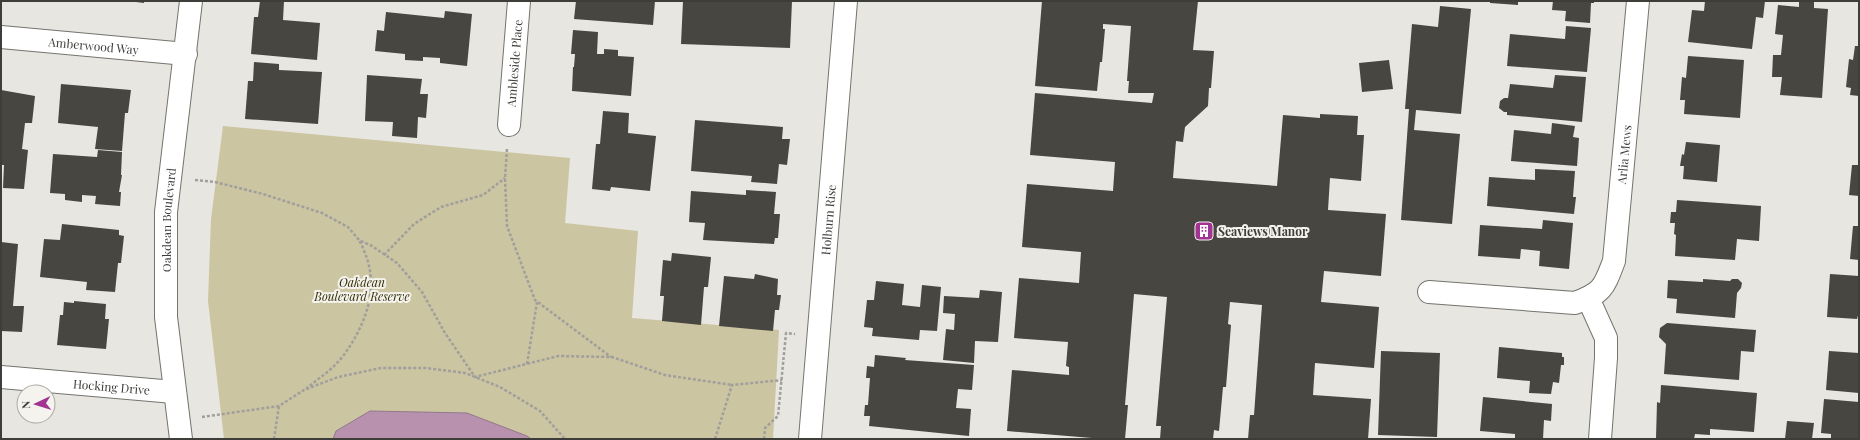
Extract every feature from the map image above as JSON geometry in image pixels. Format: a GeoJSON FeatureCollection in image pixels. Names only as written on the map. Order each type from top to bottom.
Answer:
{"type":"FeatureCollection","features":[{"type":"Feature","properties":{"kind":"street","name":"Oakdean Boulevard"},"geometry":{"type":"LineString","coordinates":[[180,430],[174,392],[166,318],[166,212],[186,54],[191,1]]}},
{"type":"Feature","properties":{"kind":"street","name":"Ambleside Place"},"geometry":{"type":"LineString","coordinates":[[509,125],[519,1]]}},
{"type":"Feature","properties":{"kind":"street","name":"Holburn Rise"},"geometry":{"type":"LineString","coordinates":[[810,439],[846,1]]}},
{"type":"Feature","properties":{"kind":"street","name":"Arlia Mews"},"geometry":{"type":"LineString","coordinates":[[1429,292],[1575,303],[1592,297],[1604,286],[1614,261],[1638,1]]}},
{"type":"Feature","properties":{"kind":"street","name":"Amberwood Way"},"geometry":{"type":"LineString","coordinates":[[1,38],[186,54]]}},
{"type":"Feature","properties":{"kind":"street"},"geometry":{"type":"LineString","coordinates":[[1588,298],[1606,338],[1600,439]]}},
{"type":"Feature","properties":{"kind":"street","name":"Hocking Drive"},"geometry":{"type":"LineString","coordinates":[[1,378],[174,392]]}},
{"type":"Feature","properties":{"kind":"path"},"geometry":{"type":"LineString","coordinates":[[509,125],[505,178],[507,226],[537,302],[612,357],[665,375],[732,385],[782,380]]}},
{"type":"Feature","properties":{"kind":"path"},"geometry":{"type":"LineString","coordinates":[[170,177],[215,182],[263,194],[315,211],[348,227],[359,240],[367,255],[371,284],[365,317],[350,345],[334,366],[304,390],[279,406],[180,430]]}},
{"type":"Feature","properties":{"kind":"path"},"geometry":{"type":"LineString","coordinates":[[384,255],[419,221],[441,207],[483,195],[505,178]]}},
{"type":"Feature","properties":{"kind":"path"},"geometry":{"type":"LineString","coordinates":[[359,240],[397,263],[422,292],[445,333],[475,377]]}},
{"type":"Feature","properties":{"kind":"path"},"geometry":{"type":"LineString","coordinates":[[528,364],[537,302]]}},
{"type":"Feature","properties":{"kind":"path"},"geometry":{"type":"LineString","coordinates":[[764,439],[765,428],[778,416],[786,333],[818,336]]}},
{"type":"Feature","properties":{"kind":"path"},"geometry":{"type":"LineString","coordinates":[[475,377],[558,356],[612,357]]}},
{"type":"Feature","properties":{"kind":"path"},"geometry":{"type":"LineString","coordinates":[[304,390],[338,377],[381,368],[426,368],[465,373],[500,387],[540,412],[565,439]]}},
{"type":"Feature","properties":{"kind":"path"},"geometry":{"type":"LineString","coordinates":[[715,439],[732,385]]}},
{"type":"Feature","properties":{"kind":"path"},"geometry":{"type":"LineString","coordinates":[[274,439],[279,406]]}},
{"type":"Feature","properties":{"kind":"green space","name":"Oakdean Boulevard Reserve"},"geometry":{"type":"Polygon","coordinates":[[[223,126],[570,158],[565,223],[638,231],[632,318],[779,330],[773,439],[224,439],[208,301],[211,219],[223,126]]]}},
{"type":"Feature","properties":{"kind":"shaded area"},"geometry":{"type":"Polygon","coordinates":[[[370,411],[467,413],[527,436],[531,439],[333,439],[336,431],[370,411]]]}},
{"type":"Feature","properties":{"kind":"building"},"geometry":{"type":"Polygon","coordinates":[[[128,1],[144,1],[144,3],[128,1]]]}},
{"type":"Feature","properties":{"kind":"building"},"geometry":{"type":"Polygon","coordinates":[[[260,1],[284,1],[283,20],[320,23],[317,60],[251,54],[254,17],[258,17],[260,1]]]}},
{"type":"Feature","properties":{"kind":"building"},"geometry":{"type":"Polygon","coordinates":[[[576,1],[655,1],[653,25],[574,19],[576,1]]]}},
{"type":"Feature","properties":{"kind":"building"},"geometry":{"type":"Polygon","coordinates":[[[683,1],[792,1],[790,48],[681,44],[683,1]]]}},
{"type":"Feature","properties":{"kind":"building","name":"Seaviews Manor"},"geometry":{"type":"Polygon","coordinates":[[[1042,1],[1198,1],[1193,50],[1214,51],[1211,88],[1209,88],[1208,106],[1185,127],[1183,142],[1176,141],[1173,178],[1277,186],[1283,115],[1320,118],[1320,114],[1358,116],[1357,135],[1364,135],[1361,181],[1330,178],[1328,210],[1386,214],[1381,276],[1324,271],[1321,302],[1379,307],[1374,368],[1315,363],[1313,395],[1371,399],[1368,439],[1248,439],[1250,415],[1254,415],[1262,305],[1230,302],[1228,324],[1231,325],[1226,387],[1223,387],[1219,431],[1214,430],[1213,439],[1160,439],[1161,426],[1156,426],[1167,297],[1134,294],[1125,405],[1128,405],[1125,439],[1104,439],[1007,431],[1012,370],[1069,375],[1069,367],[1066,366],[1068,342],[1014,338],[1019,278],[1079,283],[1081,252],[1022,247],[1027,184],[1113,191],[1115,162],[1030,155],[1035,93],[1152,103],[1154,93],[1128,93],[1129,81],[1127,81],[1131,26],[1103,24],[1103,29],[1105,29],[1102,62],[1100,62],[1097,91],[1035,86],[1042,1]]]}},
{"type":"Feature","properties":{"kind":"building"},"geometry":{"type":"Polygon","coordinates":[[[1490,1],[1518,1],[1518,5],[1490,3],[1490,1]]]}},
{"type":"Feature","properties":{"kind":"building"},"geometry":{"type":"Polygon","coordinates":[[[1553,1],[1594,1],[1594,3],[1591,3],[1590,23],[1565,21],[1566,11],[1552,10],[1553,1]]]}},
{"type":"Feature","properties":{"kind":"building"},"geometry":{"type":"Polygon","coordinates":[[[1705,1],[1765,1],[1763,18],[1756,17],[1752,49],[1688,42],[1692,10],[1704,11],[1705,1]]]}},
{"type":"Feature","properties":{"kind":"building"},"geometry":{"type":"Polygon","coordinates":[[[1799,1],[1814,2],[1814,8],[1828,9],[1822,98],[1780,95],[1782,77],[1772,77],[1773,55],[1781,55],[1783,35],[1775,34],[1778,5],[1799,7],[1799,1]]]}},
{"type":"Feature","properties":{"kind":"building"},"geometry":{"type":"Polygon","coordinates":[[[1440,6],[1471,9],[1461,114],[1416,110],[1414,130],[1460,134],[1452,224],[1401,220],[1409,109],[1405,109],[1412,24],[1438,27],[1440,6]]]}},
{"type":"Feature","properties":{"kind":"building"},"geometry":{"type":"Polygon","coordinates":[[[445,11],[472,14],[467,66],[440,63],[440,58],[423,57],[423,61],[405,60],[405,54],[375,51],[377,30],[384,31],[386,12],[444,18],[445,11]]]}},
{"type":"Feature","properties":{"kind":"building"},"geometry":{"type":"Polygon","coordinates":[[[1566,26],[1591,28],[1587,72],[1507,66],[1510,34],[1565,39],[1566,26]]]}},
{"type":"Feature","properties":{"kind":"building"},"geometry":{"type":"Polygon","coordinates":[[[573,30],[598,32],[597,54],[604,54],[604,49],[618,50],[618,56],[634,57],[631,96],[572,91],[575,54],[571,54],[573,30]]]}},
{"type":"Feature","properties":{"kind":"building"},"geometry":{"type":"Polygon","coordinates":[[[1855,46],[1859,46],[1859,96],[1850,95],[1851,88],[1846,87],[1849,59],[1853,60],[1855,46]]]}},
{"type":"Feature","properties":{"kind":"building"},"geometry":{"type":"Polygon","coordinates":[[[1688,56],[1744,60],[1740,118],[1684,114],[1685,100],[1680,100],[1682,77],[1686,78],[1688,56]]]}},
{"type":"Feature","properties":{"kind":"building"},"geometry":{"type":"Polygon","coordinates":[[[1389,60],[1393,89],[1362,92],[1359,63],[1389,60]]]}},
{"type":"Feature","properties":{"kind":"building"},"geometry":{"type":"Polygon","coordinates":[[[254,62],[279,64],[279,70],[322,72],[318,124],[245,119],[248,81],[253,81],[254,62]]]}},
{"type":"Feature","properties":{"kind":"building"},"geometry":{"type":"Polygon","coordinates":[[[367,75],[422,79],[420,94],[428,94],[426,118],[418,117],[417,138],[392,136],[393,122],[365,121],[367,75]]]}},
{"type":"Feature","properties":{"kind":"building"},"geometry":{"type":"Polygon","coordinates":[[[1555,75],[1586,77],[1582,122],[1507,115],[1507,112],[1504,112],[1499,108],[1500,101],[1504,98],[1508,98],[1510,84],[1553,88],[1555,75]]]}},
{"type":"Feature","properties":{"kind":"building"},"geometry":{"type":"Polygon","coordinates":[[[61,84],[131,90],[128,113],[125,113],[122,151],[95,149],[98,127],[58,123],[61,84]]]}},
{"type":"Feature","properties":{"kind":"building"},"geometry":{"type":"Polygon","coordinates":[[[1,90],[35,96],[32,123],[25,123],[22,149],[28,150],[24,189],[3,188],[4,165],[1,165],[1,90]]]}},
{"type":"Feature","properties":{"kind":"building"},"geometry":{"type":"Polygon","coordinates":[[[603,111],[629,113],[628,133],[656,136],[650,191],[611,187],[610,191],[592,189],[596,144],[600,144],[603,111]]]}},
{"type":"Feature","properties":{"kind":"building"},"geometry":{"type":"Polygon","coordinates":[[[695,120],[783,127],[782,139],[790,139],[787,165],[779,164],[777,184],[751,182],[752,176],[691,171],[695,120]]]}},
{"type":"Feature","properties":{"kind":"building"},"geometry":{"type":"Polygon","coordinates":[[[1552,123],[1575,126],[1573,137],[1579,138],[1577,166],[1511,161],[1514,130],[1551,134],[1552,123]]]}},
{"type":"Feature","properties":{"kind":"building"},"geometry":{"type":"Polygon","coordinates":[[[1686,142],[1720,145],[1717,182],[1683,179],[1684,166],[1680,166],[1682,154],[1684,155],[1686,142]]]}},
{"type":"Feature","properties":{"kind":"building"},"geometry":{"type":"Polygon","coordinates":[[[98,150],[122,152],[122,175],[119,192],[121,192],[120,206],[95,204],[96,196],[82,195],[82,202],[65,200],[65,194],[50,193],[53,154],[97,157],[98,150]]]}},
{"type":"Feature","properties":{"kind":"building"},"geometry":{"type":"Polygon","coordinates":[[[1852,165],[1859,165],[1859,196],[1849,195],[1852,165]]]}},
{"type":"Feature","properties":{"kind":"building"},"geometry":{"type":"Polygon","coordinates":[[[1535,169],[1575,171],[1573,197],[1576,197],[1574,214],[1487,206],[1489,177],[1535,180],[1535,169]]]}},
{"type":"Feature","properties":{"kind":"building"},"geometry":{"type":"Polygon","coordinates":[[[746,190],[776,192],[774,214],[780,214],[778,238],[775,238],[774,244],[703,240],[705,223],[689,222],[691,191],[746,195],[746,190]]]}},
{"type":"Feature","properties":{"kind":"building"},"geometry":{"type":"Polygon","coordinates":[[[1677,200],[1761,206],[1759,241],[1737,239],[1735,260],[1675,256],[1675,223],[1670,223],[1671,212],[1676,212],[1677,200]]]}},
{"type":"Feature","properties":{"kind":"building"},"geometry":{"type":"Polygon","coordinates":[[[1543,220],[1573,223],[1569,269],[1539,266],[1540,251],[1521,249],[1520,259],[1478,256],[1480,225],[1542,229],[1543,220]]]}},
{"type":"Feature","properties":{"kind":"building"},"geometry":{"type":"Polygon","coordinates":[[[62,224],[119,230],[119,235],[124,236],[121,263],[118,263],[115,292],[86,290],[87,282],[40,277],[44,239],[60,240],[62,224]]]}},
{"type":"Feature","properties":{"kind":"building"},"geometry":{"type":"Polygon","coordinates":[[[1853,226],[1859,226],[1859,260],[1850,259],[1853,226]]]}},
{"type":"Feature","properties":{"kind":"building"},"geometry":{"type":"Polygon","coordinates":[[[1,242],[18,244],[13,306],[24,306],[22,332],[1,331],[1,242]]]}},
{"type":"Feature","properties":{"kind":"building"},"geometry":{"type":"Polygon","coordinates":[[[672,253],[711,257],[708,287],[704,287],[701,325],[662,321],[664,296],[660,296],[663,260],[671,261],[672,253]]]}},
{"type":"Feature","properties":{"kind":"building"},"geometry":{"type":"Polygon","coordinates":[[[755,274],[778,279],[777,295],[781,295],[779,310],[775,310],[773,331],[719,326],[724,276],[754,279],[755,274]]]}},
{"type":"Feature","properties":{"kind":"building"},"geometry":{"type":"Polygon","coordinates":[[[1830,274],[1859,276],[1859,312],[1857,319],[1827,317],[1830,274]]]}},
{"type":"Feature","properties":{"kind":"building"},"geometry":{"type":"Polygon","coordinates":[[[1703,279],[1730,281],[1732,279],[1738,279],[1742,283],[1741,288],[1737,293],[1735,318],[1676,313],[1677,299],[1667,298],[1668,280],[1703,282],[1703,279]]]}},
{"type":"Feature","properties":{"kind":"building"},"geometry":{"type":"Polygon","coordinates":[[[876,281],[904,284],[902,305],[920,307],[922,285],[941,287],[937,331],[920,330],[919,340],[872,336],[873,328],[864,327],[867,300],[874,300],[876,281]]]}},
{"type":"Feature","properties":{"kind":"building"},"geometry":{"type":"Polygon","coordinates":[[[980,290],[1002,292],[998,342],[975,341],[974,363],[943,360],[946,329],[954,330],[955,314],[943,313],[944,296],[979,298],[980,290]]]}},
{"type":"Feature","properties":{"kind":"building"},"geometry":{"type":"Polygon","coordinates":[[[74,301],[106,304],[105,319],[109,319],[106,349],[57,345],[60,315],[63,315],[64,302],[74,303],[74,301]]]}},
{"type":"Feature","properties":{"kind":"building"},"geometry":{"type":"Polygon","coordinates":[[[1667,323],[1756,330],[1754,352],[1741,351],[1739,380],[1664,374],[1666,344],[1659,337],[1660,328],[1667,323]]]}},
{"type":"Feature","properties":{"kind":"building"},"geometry":{"type":"Polygon","coordinates":[[[1499,347],[1562,353],[1562,357],[1564,357],[1564,365],[1561,365],[1559,383],[1553,382],[1551,394],[1529,393],[1530,381],[1497,378],[1499,347]]]}},
{"type":"Feature","properties":{"kind":"building"},"geometry":{"type":"Polygon","coordinates":[[[1381,351],[1440,353],[1437,437],[1378,435],[1381,351]]]}},
{"type":"Feature","properties":{"kind":"building"},"geometry":{"type":"Polygon","coordinates":[[[1829,351],[1859,353],[1859,393],[1826,390],[1829,351]]]}},
{"type":"Feature","properties":{"kind":"building"},"geometry":{"type":"Polygon","coordinates":[[[875,355],[906,358],[905,360],[974,365],[972,390],[958,389],[956,408],[971,409],[969,436],[869,426],[870,416],[864,416],[865,405],[868,405],[870,378],[866,378],[867,366],[874,367],[875,355]]]}},
{"type":"Feature","properties":{"kind":"building"},"geometry":{"type":"Polygon","coordinates":[[[1661,385],[1757,393],[1754,432],[1710,429],[1710,435],[1695,434],[1694,439],[1656,438],[1657,402],[1660,403],[1661,385]]]}},
{"type":"Feature","properties":{"kind":"building"},"geometry":{"type":"Polygon","coordinates":[[[1483,397],[1552,404],[1551,421],[1544,420],[1543,439],[1515,439],[1515,434],[1480,431],[1483,397]]]}},
{"type":"Feature","properties":{"kind":"building"},"geometry":{"type":"Polygon","coordinates":[[[1824,399],[1859,402],[1859,439],[1831,439],[1831,434],[1821,433],[1824,399]]]}},
{"type":"Feature","properties":{"kind":"building"},"geometry":{"type":"Polygon","coordinates":[[[1787,421],[1814,423],[1812,439],[1785,439],[1787,421]]]}},
{"type":"Feature","properties":{"kind":"place","name":"Seaviews Manor"},"geometry":{"type":"Point","coordinates":[1204,231]}}]}
